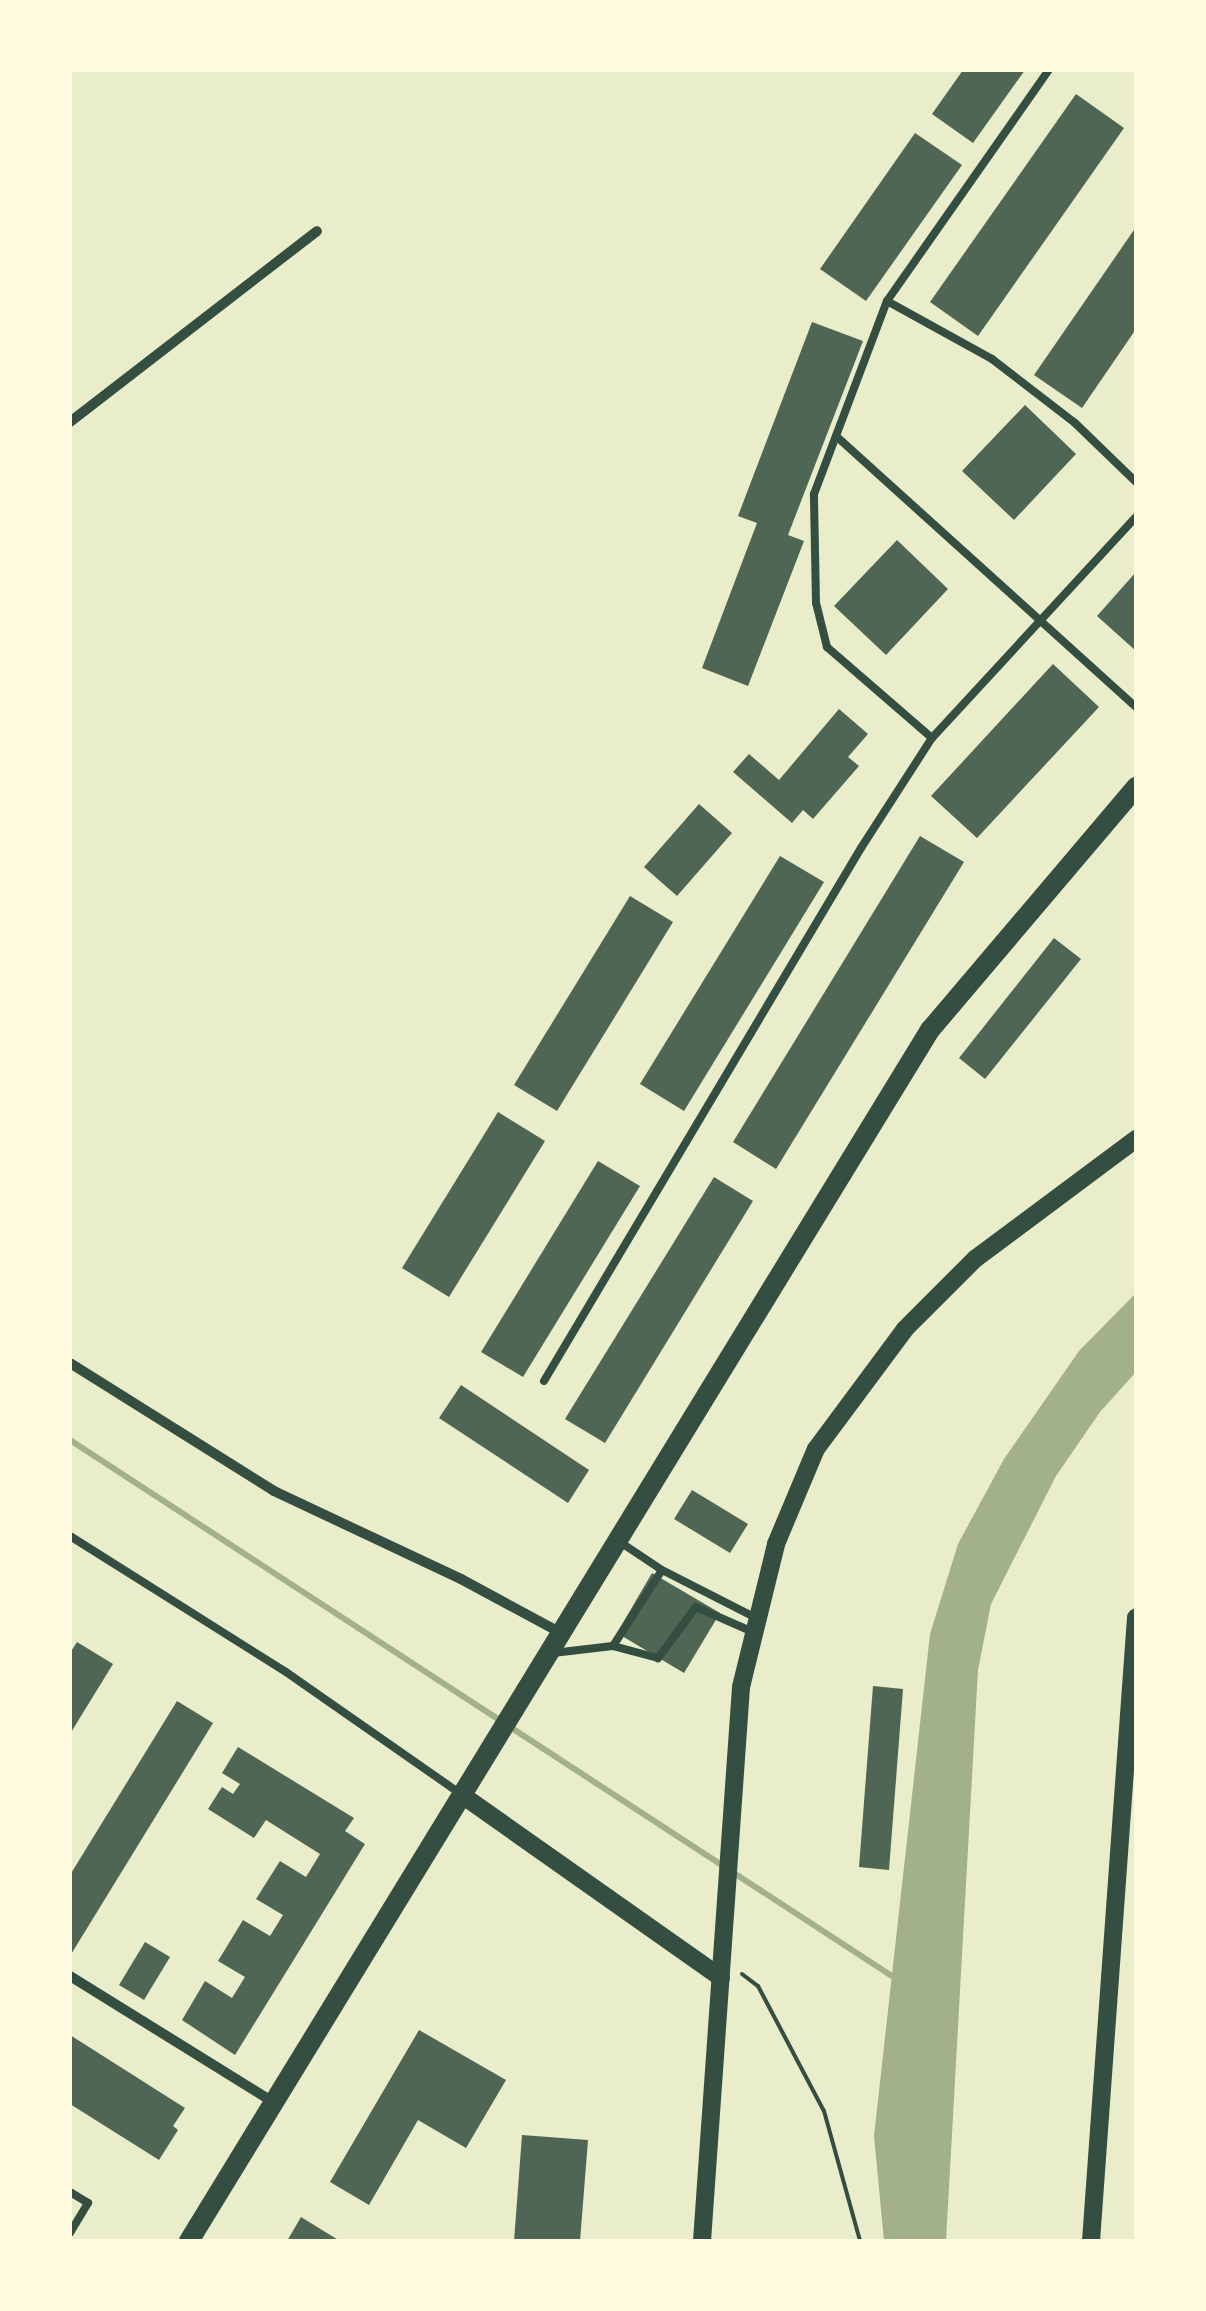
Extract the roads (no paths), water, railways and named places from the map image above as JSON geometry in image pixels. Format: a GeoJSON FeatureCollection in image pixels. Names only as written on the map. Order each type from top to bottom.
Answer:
{"type":"FeatureCollection","features":[{"type":"Feature","properties":{"kind":"main road"},"geometry":{"type":"LineString","coordinates":[[189,2241],[930,1030],[1136,787]]}},
{"type":"Feature","properties":{"kind":"street"},"geometry":{"type":"LineString","coordinates":[[70,422],[317,231]]}},
{"type":"Feature","properties":{"kind":"street"},"geometry":{"type":"LineString","coordinates":[[702,2241],[741,1687],[776,1544],[816,1450],[904,1328],[975,1259],[1136,1139]]}},
{"type":"Feature","properties":{"kind":"street"},"geometry":{"type":"LineString","coordinates":[[70,1363],[274,1491],[461,1579],[561,1634]]}},
{"type":"Feature","properties":{"kind":"street"},"geometry":{"type":"LineString","coordinates":[[1091,2241],[1136,1618]]}},
{"type":"Feature","properties":{"kind":"street"},"geometry":{"type":"LineString","coordinates":[[467,1786],[721,1969]]}},
{"type":"Feature","properties":{"kind":"street"},"geometry":{"type":"LineString","coordinates":[[70,1976],[274,2102]]}},
{"type":"Feature","properties":{"kind":"lane"},"geometry":{"type":"LineString","coordinates":[[932,738],[827,647],[816,602],[814,494],[887,301],[1048,70]]}},
{"type":"Feature","properties":{"kind":"lane"},"geometry":{"type":"LineString","coordinates":[[887,301],[992,359],[1075,423],[1136,482]]}},
{"type":"Feature","properties":{"kind":"lane"},"geometry":{"type":"LineString","coordinates":[[836,436],[1136,707]]}},
{"type":"Feature","properties":{"kind":"lane"},"geometry":{"type":"LineString","coordinates":[[544,1381],[851,864],[932,738],[1136,517]]}},
{"type":"Feature","properties":{"kind":"lane"},"geometry":{"type":"LineString","coordinates":[[70,1536],[467,1786]]}},
{"type":"Feature","properties":{"kind":"lane"},"geometry":{"type":"LineString","coordinates":[[618,1541],[756,1626]]}},
{"type":"Feature","properties":{"kind":"lane"},"geometry":{"type":"LineString","coordinates":[[613,1646],[662,1570]]}},
{"type":"Feature","properties":{"kind":"lane"},"geometry":{"type":"LineString","coordinates":[[548,1654],[613,1646],[658,1658],[696,1607],[756,1626]]}},
{"type":"Feature","properties":{"kind":"lane"},"geometry":{"type":"LineString","coordinates":[[70,2192],[88,2203],[70,2232]]}},
{"type":"Feature","properties":{"kind":"waterway"},"geometry":{"type":"LineString","coordinates":[[70,1440],[898,1980]]}}]}
